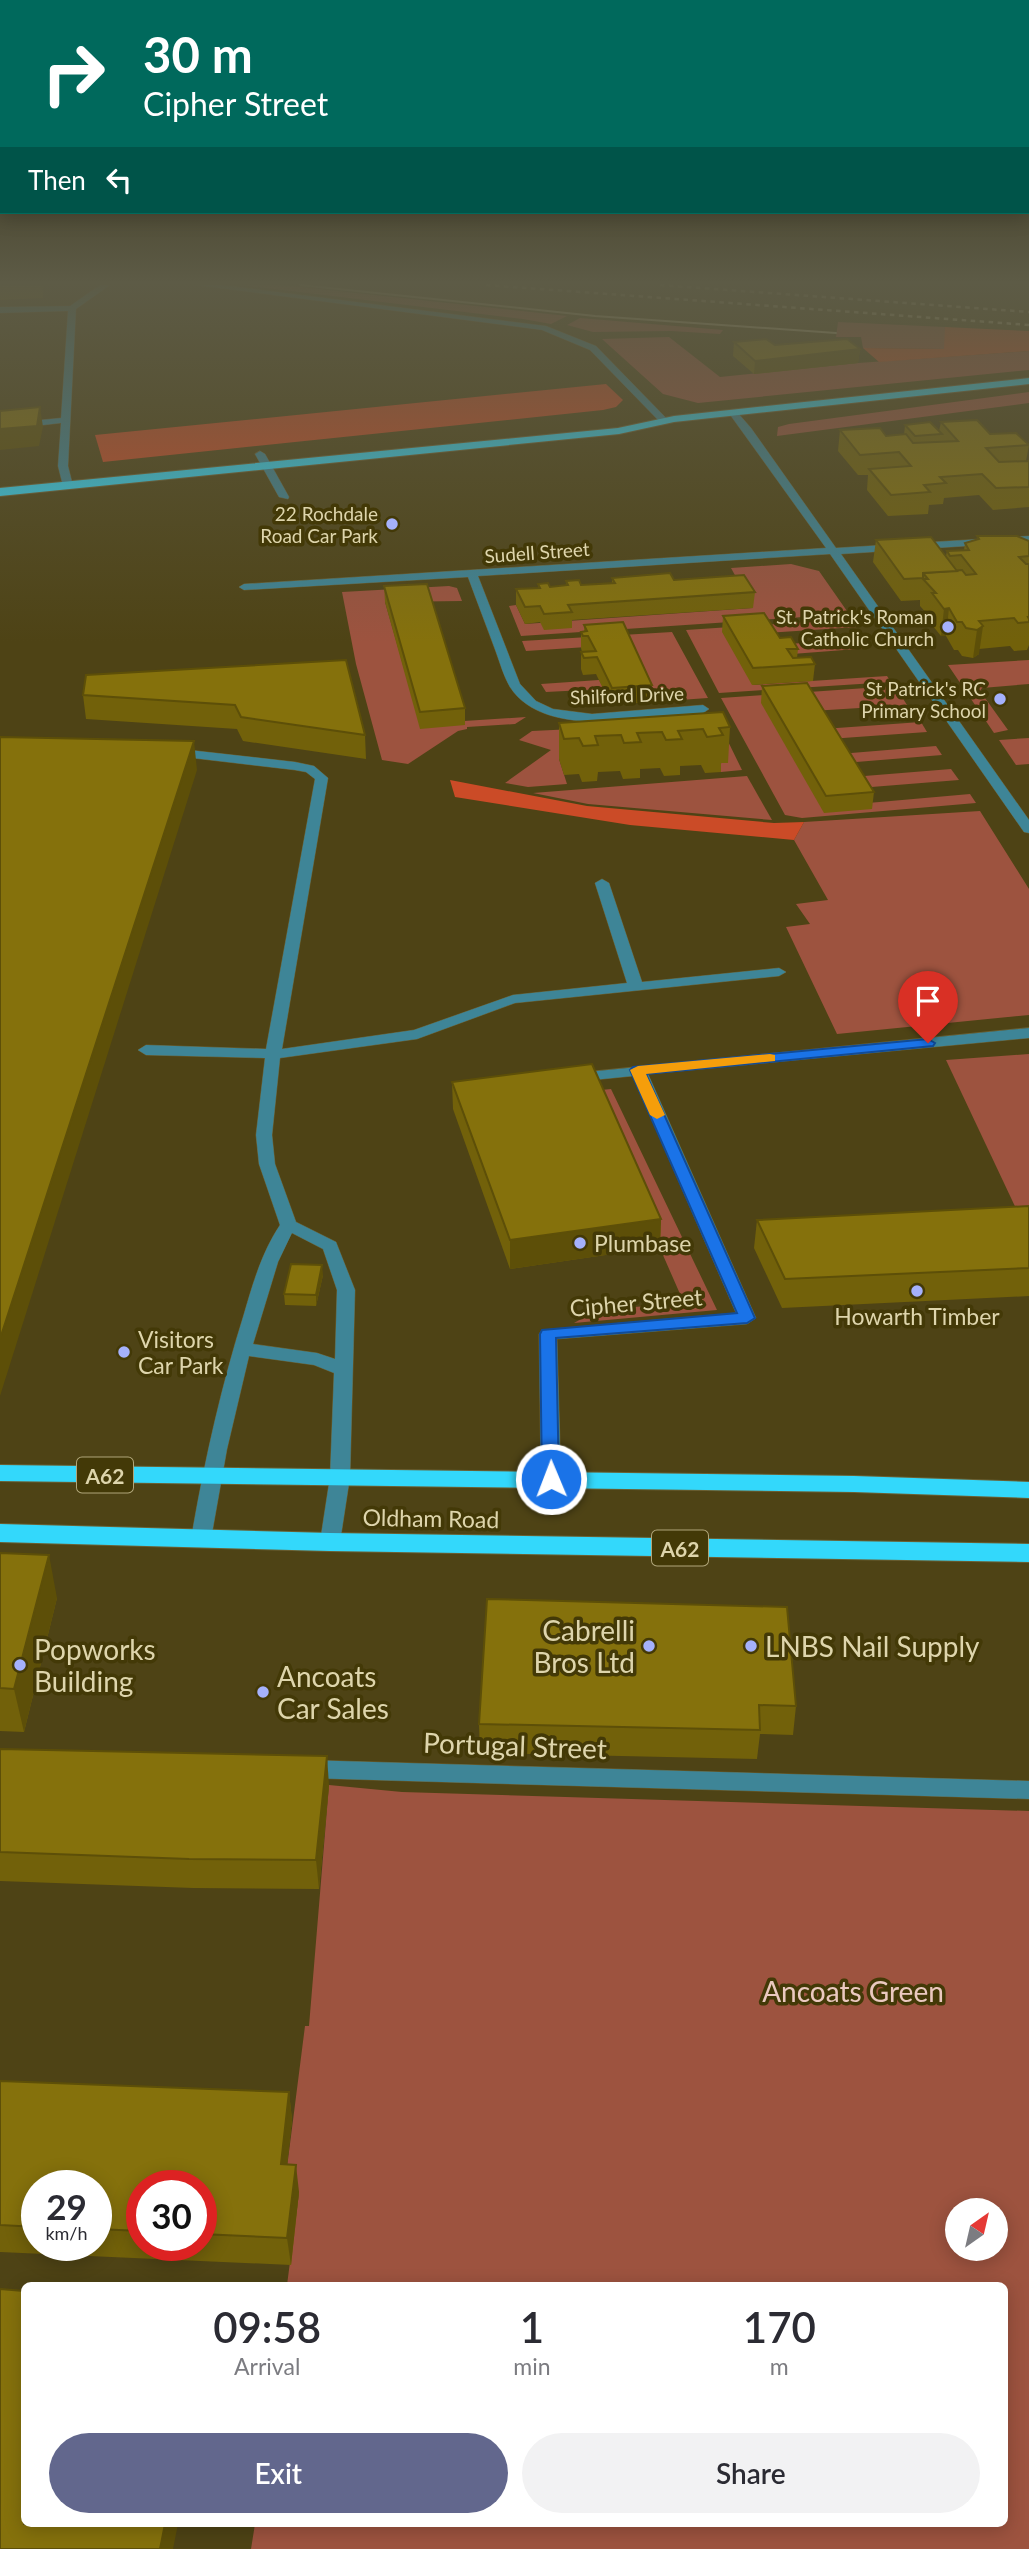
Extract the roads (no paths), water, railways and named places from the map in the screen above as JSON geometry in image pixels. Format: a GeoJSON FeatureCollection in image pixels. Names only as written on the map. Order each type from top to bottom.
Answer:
{"type":"FeatureCollection","features":[{"type":"Feature","properties":{"kind":"highway"},"geometry":{"type":"LineString","coordinates":[[0,480],[67,480],[267,466],[619,431],[663,420],[824,404]]}},
{"type":"Feature","properties":{"kind":"highway"},"geometry":{"type":"LineString","coordinates":[[0,492],[67,480],[260,454],[609,419],[643,423]]}},
{"type":"Feature","properties":{"kind":"highway","name":"Oldham Road"},"geometry":{"type":"LineString","coordinates":[[0,1473],[854,1484],[1029,1490]]}},
{"type":"Feature","properties":{"kind":"highway","name":"Oldham Road"},"geometry":{"type":"LineString","coordinates":[[0,1533],[331,1542],[1029,1553]]}},
{"type":"Feature","properties":{"kind":"street"},"geometry":{"type":"LineString","coordinates":[[67,404],[63,466],[67,480]]}},
{"type":"Feature","properties":{"kind":"street"},"geometry":{"type":"LineString","coordinates":[[647,404],[663,420]]}},
{"type":"Feature","properties":{"kind":"street"},"geometry":{"type":"LineString","coordinates":[[734,414],[748,430],[1029,830]]}},
{"type":"Feature","properties":{"kind":"street"},"geometry":{"type":"LineString","coordinates":[[0,427],[66,420]]}},
{"type":"Feature","properties":{"kind":"street"},"geometry":{"type":"LineString","coordinates":[[260,454],[284,497]]}},
{"type":"Feature","properties":{"kind":"street","name":"Sudell Street"},"geometry":{"type":"LineString","coordinates":[[244,587],[1029,539]]}},
{"type":"Feature","properties":{"kind":"street","name":"Shilford Drive"},"geometry":{"type":"LineString","coordinates":[[472,574],[514,684],[523,698],[535,706],[560,714],[581,716],[703,709]]}},
{"type":"Feature","properties":{"kind":"street"},"geometry":{"type":"LineString","coordinates":[[150,750],[295,766],[310,769],[322,778],[274,1054],[264,1135],[267,1164],[289,1225],[330,1246],[346,1290],[340,1477],[331,1542]]}},
{"type":"Feature","properties":{"kind":"street"},"geometry":{"type":"LineString","coordinates":[[602,883],[636,987]]}},
{"type":"Feature","properties":{"kind":"street"},"geometry":{"type":"LineString","coordinates":[[146,1050],[274,1054],[417,1034],[513,999],[779,972]]}},
{"type":"Feature","properties":{"kind":"street"},"geometry":{"type":"LineString","coordinates":[[557,1078],[1029,1033]]}},
{"type":"Feature","properties":{"kind":"street","name":"Cipher Street"},"geometry":{"type":"LineString","coordinates":[[551,1479],[548,1334],[747,1318],[638,1070]]}},
{"type":"Feature","properties":{"kind":"street"},"geometry":{"type":"LineString","coordinates":[[201,1539],[211,1477],[241,1349],[275,1244],[289,1225]]}},
{"type":"Feature","properties":{"kind":"street"},"geometry":{"type":"LineString","coordinates":[[241,1349],[317,1359],[343,1370]]}},
{"type":"Feature","properties":{"kind":"street","name":"Portugal Street"},"geometry":{"type":"LineString","coordinates":[[279,1768],[1029,1790]]}},
{"type":"Feature","properties":{"kind":"place","name":"22 Rochdale Road Car Park"},"geometry":{"type":"Point","coordinates":[392,524]}},
{"type":"Feature","properties":{"kind":"place","name":"St. Patrick's Roman Catholic Church"},"geometry":{"type":"Point","coordinates":[948,627]}},
{"type":"Feature","properties":{"kind":"place","name":"St Patrick's RC Primary School"},"geometry":{"type":"Point","coordinates":[1000,699]}},
{"type":"Feature","properties":{"kind":"place","name":"Plumbase"},"geometry":{"type":"Point","coordinates":[580,1243]}},
{"type":"Feature","properties":{"kind":"place","name":"Howarth Timber"},"geometry":{"type":"Point","coordinates":[917,1291]}},
{"type":"Feature","properties":{"kind":"place","name":"Visitors Car Park"},"geometry":{"type":"Point","coordinates":[124,1352]}},
{"type":"Feature","properties":{"kind":"place","name":"Cabrelli Bros Ltd"},"geometry":{"type":"Point","coordinates":[649,1646]}},
{"type":"Feature","properties":{"kind":"place","name":"LNBS Nail Supply"},"geometry":{"type":"Point","coordinates":[751,1646]}},
{"type":"Feature","properties":{"kind":"place","name":"Popworks Building"},"geometry":{"type":"Point","coordinates":[20,1665]}},
{"type":"Feature","properties":{"kind":"place","name":"Ancoats Car Sales"},"geometry":{"type":"Point","coordinates":[263,1692]}},
{"type":"Feature","properties":{"kind":"park label","name":"Ancoats Green"},"geometry":{"type":"Point","coordinates":[853,1991]}}]}
